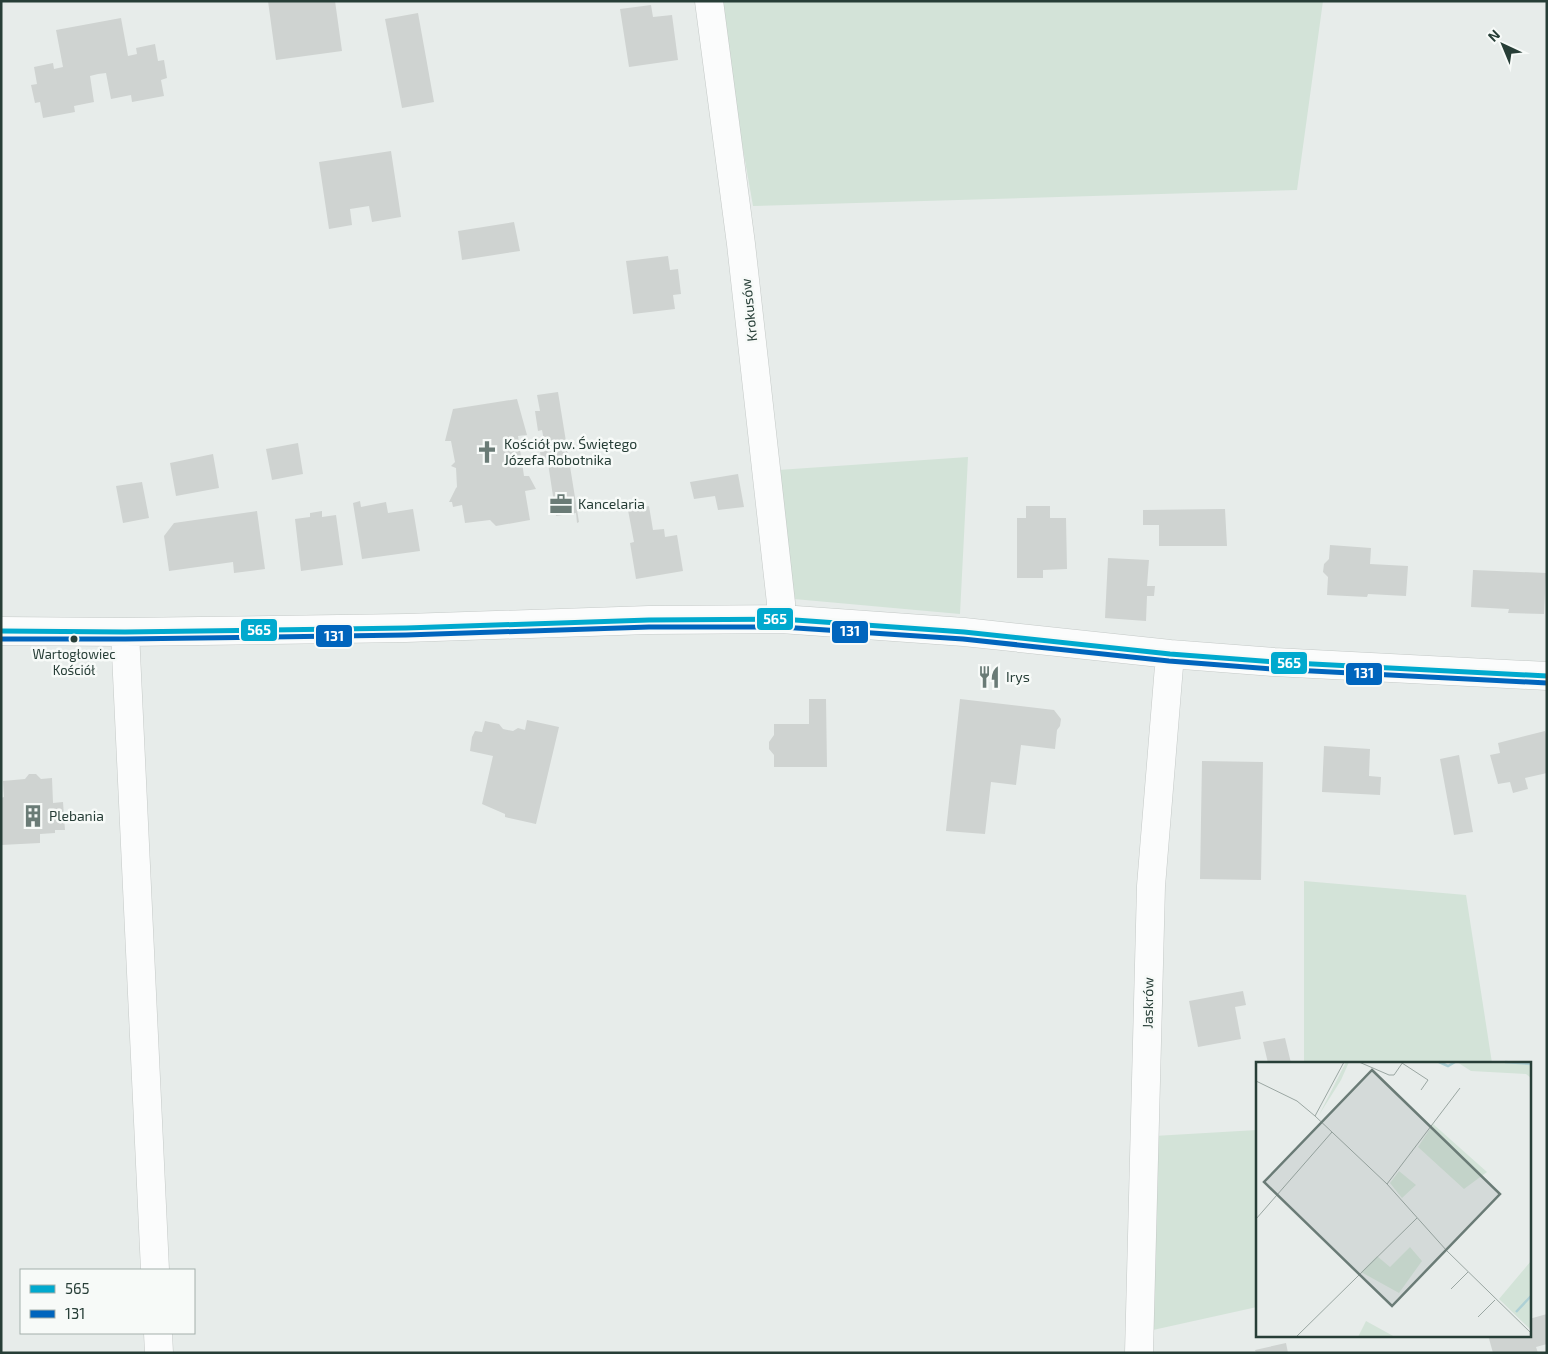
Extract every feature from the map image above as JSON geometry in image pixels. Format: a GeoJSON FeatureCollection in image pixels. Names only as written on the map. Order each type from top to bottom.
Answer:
{"type":"FeatureCollection","features":[{"type":"Feature","properties":{"kind":"street","name":"Krokusów"},"geometry":{"type":"LineString","coordinates":[[709,1],[741,244],[779,586],[781,619]]}},
{"type":"Feature","properties":{"kind":"street"},"geometry":{"type":"LineString","coordinates":[[1,631],[125,632],[406,628],[649,620],[781,619],[964,632],[1170,654],[1274,662],[1547,676]]}},
{"type":"Feature","properties":{"kind":"street"},"geometry":{"type":"LineString","coordinates":[[125,632],[155,1269]]}},
{"type":"Feature","properties":{"kind":"street","name":"Jaskrów"},"geometry":{"type":"LineString","coordinates":[[1139,1353],[1151,886],[1170,654]]}},
{"type":"Feature","properties":{"kind":"street"},"geometry":{"type":"LineString","coordinates":[[158,1334],[159,1353]]}},
{"type":"Feature","properties":{"kind":"green space"},"geometry":{"type":"Polygon","coordinates":[[[717,1],[1323,1],[1297,190],[753,206],[717,1]]]}},
{"type":"Feature","properties":{"kind":"green space"},"geometry":{"type":"Polygon","coordinates":[[[968,457],[960,614],[794,599],[778,470],[968,457]]]}},
{"type":"Feature","properties":{"kind":"green space"},"geometry":{"type":"Polygon","coordinates":[[[1304,881],[1466,895],[1492,1062],[1304,1062],[1304,881]]]}},
{"type":"Feature","properties":{"kind":"green space"},"geometry":{"type":"Polygon","coordinates":[[[1256,1130],[1256,1307],[1153,1330],[1154,1136],[1256,1130]]]}},
{"type":"Feature","properties":{"kind":"building"},"geometry":{"type":"Polygon","coordinates":[[[268,1],[335,1],[342,51],[276,60],[268,1]]]}},
{"type":"Feature","properties":{"kind":"building"},"geometry":{"type":"Polygon","coordinates":[[[651,5],[653,17],[672,15],[678,60],[629,67],[620,9],[651,5]]]}},
{"type":"Feature","properties":{"kind":"building"},"geometry":{"type":"Polygon","coordinates":[[[418,13],[434,102],[402,108],[385,19],[418,13]]]}},
{"type":"Feature","properties":{"kind":"building"},"geometry":{"type":"Polygon","coordinates":[[[121,18],[128,56],[137,54],[136,48],[155,44],[158,61],[164,60],[167,78],[161,80],[164,96],[132,102],[131,95],[111,99],[106,73],[98,74],[90,76],[94,102],[74,106],[75,112],[43,118],[40,102],[35,103],[31,85],[37,84],[34,67],[53,63],[54,69],[63,67],[56,30],[121,18]]]}},
{"type":"Feature","properties":{"kind":"building"},"geometry":{"type":"Polygon","coordinates":[[[391,151],[401,217],[372,222],[369,206],[350,209],[352,225],[329,229],[319,162],[391,151]]]}},
{"type":"Feature","properties":{"kind":"building"},"geometry":{"type":"Polygon","coordinates":[[[514,222],[520,251],[462,260],[458,231],[514,222]]]}},
{"type":"Feature","properties":{"kind":"building"},"geometry":{"type":"Polygon","coordinates":[[[668,256],[670,270],[678,269],[681,294],[673,295],[675,309],[633,314],[626,261],[668,256]]]}},
{"type":"Feature","properties":{"kind":"building"},"geometry":{"type":"Polygon","coordinates":[[[558,392],[579,522],[577,523],[576,513],[556,516],[548,463],[542,464],[540,452],[546,451],[542,430],[538,431],[535,411],[540,411],[537,395],[558,392]]]}},
{"type":"Feature","properties":{"kind":"building","name":"Kościół pw. Świętego Józefa Robotnika"},"geometry":{"type":"Polygon","coordinates":[[[517,399],[527,435],[518,436],[524,476],[529,476],[536,489],[525,491],[530,520],[496,526],[490,520],[465,523],[462,505],[453,507],[452,502],[449,502],[457,487],[456,468],[451,466],[455,462],[451,441],[445,441],[453,409],[517,399]]]}},
{"type":"Feature","properties":{"kind":"building"},"geometry":{"type":"Polygon","coordinates":[[[298,443],[303,474],[272,480],[266,449],[298,443]]]}},
{"type":"Feature","properties":{"kind":"building"},"geometry":{"type":"Polygon","coordinates":[[[213,454],[219,488],[176,496],[170,463],[213,454]]]}},
{"type":"Feature","properties":{"kind":"building"},"geometry":{"type":"Polygon","coordinates":[[[738,474],[744,507],[718,510],[715,496],[694,499],[690,482],[738,474]]]}},
{"type":"Feature","properties":{"kind":"building"},"geometry":{"type":"Polygon","coordinates":[[[142,482],[149,518],[123,523],[116,486],[142,482]]]}},
{"type":"Feature","properties":{"kind":"building"},"geometry":{"type":"Polygon","coordinates":[[[360,501],[361,507],[386,502],[388,513],[413,509],[420,551],[362,559],[353,503],[360,501]]]}},
{"type":"Feature","properties":{"kind":"building"},"geometry":{"type":"Polygon","coordinates":[[[649,506],[653,530],[664,529],[665,537],[677,535],[683,571],[636,579],[630,543],[634,542],[628,510],[649,506]]]}},
{"type":"Feature","properties":{"kind":"building"},"geometry":{"type":"Polygon","coordinates":[[[1026,506],[1050,506],[1050,518],[1066,518],[1067,569],[1043,570],[1043,578],[1017,578],[1017,518],[1026,518],[1026,506]]]}},
{"type":"Feature","properties":{"kind":"building"},"geometry":{"type":"Polygon","coordinates":[[[1225,509],[1227,546],[1159,546],[1159,525],[1143,525],[1143,510],[1225,509]]]}},
{"type":"Feature","properties":{"kind":"building"},"geometry":{"type":"Polygon","coordinates":[[[257,511],[265,569],[234,573],[233,562],[169,571],[164,536],[174,523],[257,511]]]}},
{"type":"Feature","properties":{"kind":"building"},"geometry":{"type":"Polygon","coordinates":[[[322,511],[322,517],[336,515],[343,565],[301,571],[295,519],[310,517],[310,513],[322,511]]]}},
{"type":"Feature","properties":{"kind":"building"},"geometry":{"type":"Polygon","coordinates":[[[1330,545],[1371,548],[1370,564],[1408,566],[1406,596],[1368,594],[1367,597],[1327,595],[1328,577],[1323,572],[1324,564],[1329,559],[1330,545]]]}},
{"type":"Feature","properties":{"kind":"building"},"geometry":{"type":"Polygon","coordinates":[[[1108,558],[1149,560],[1147,586],[1155,586],[1154,596],[1147,596],[1146,621],[1105,618],[1108,558]]]}},
{"type":"Feature","properties":{"kind":"building"},"geometry":{"type":"Polygon","coordinates":[[[1473,570],[1546,573],[1544,614],[1508,613],[1509,609],[1471,607],[1473,570]]]}},
{"type":"Feature","properties":{"kind":"building"},"geometry":{"type":"Polygon","coordinates":[[[809,699],[826,699],[827,767],[774,767],[774,755],[769,749],[769,742],[774,735],[774,724],[809,724],[809,699]]]}},
{"type":"Feature","properties":{"kind":"building"},"geometry":{"type":"Polygon","coordinates":[[[960,699],[1054,710],[1061,719],[1057,730],[1055,749],[1021,745],[1016,785],[991,782],[985,834],[946,831],[960,699]]]}},
{"type":"Feature","properties":{"kind":"building"},"geometry":{"type":"Polygon","coordinates":[[[527,720],[559,727],[536,824],[505,817],[505,814],[482,804],[493,756],[470,751],[475,731],[482,732],[485,721],[499,724],[503,729],[513,731],[518,728],[525,730],[527,720]]]}},
{"type":"Feature","properties":{"kind":"building"},"geometry":{"type":"Polygon","coordinates":[[[1545,731],[1547,737],[1547,773],[1525,778],[1528,789],[1513,793],[1510,782],[1498,784],[1490,755],[1500,753],[1498,743],[1545,731]]]}},
{"type":"Feature","properties":{"kind":"building"},"geometry":{"type":"Polygon","coordinates":[[[1324,746],[1370,749],[1369,776],[1381,777],[1380,795],[1322,792],[1324,746]]]}},
{"type":"Feature","properties":{"kind":"building"},"geometry":{"type":"Polygon","coordinates":[[[1459,755],[1473,832],[1454,835],[1440,759],[1459,755]]]}},
{"type":"Feature","properties":{"kind":"building"},"geometry":{"type":"Polygon","coordinates":[[[1202,761],[1263,762],[1261,880],[1200,879],[1202,761]]]}},
{"type":"Feature","properties":{"kind":"building","name":"Plebania"},"geometry":{"type":"Polygon","coordinates":[[[29,774],[36,774],[41,779],[52,778],[53,803],[63,802],[65,830],[55,830],[55,833],[40,834],[40,843],[1,845],[3,781],[25,779],[29,774]]]}},
{"type":"Feature","properties":{"kind":"building"},"geometry":{"type":"Polygon","coordinates":[[[1243,991],[1246,1005],[1235,1007],[1241,1039],[1198,1047],[1189,1001],[1243,991]]]}},
{"type":"Feature","properties":{"kind":"building"},"geometry":{"type":"Polygon","coordinates":[[[1285,1038],[1291,1062],[1268,1062],[1263,1042],[1285,1038]]]}},
{"type":"Feature","properties":{"kind":"building"},"geometry":{"type":"Polygon","coordinates":[[[1547,1314],[1547,1344],[1536,1347],[1538,1353],[1493,1353],[1488,1336],[1530,1336],[1530,1319],[1547,1314]]]}},
{"type":"Feature","properties":{"kind":"building"},"geometry":{"type":"Polygon","coordinates":[[[1286,1343],[1288,1353],[1256,1353],[1255,1350],[1286,1343]]]}},
{"type":"Feature","properties":{"kind":"transit line","name":"565"},"geometry":{"type":"LineString","coordinates":[[1,631],[125,632],[406,628],[649,620],[781,619],[964,632],[1170,654],[1274,662],[1547,676]]}},
{"type":"Feature","properties":{"kind":"transit line","name":"131"},"geometry":{"type":"LineString","coordinates":[[1,639],[406,635],[649,627],[781,627],[963,639],[1169,661],[1273,669],[1547,683]]}},
{"type":"Feature","properties":{"kind":"place","name":"Kościół pw. Świętego Józefa Robotnika"},"geometry":{"type":"Point","coordinates":[487,452]}},
{"type":"Feature","properties":{"kind":"place","name":"Kancelaria"},"geometry":{"type":"Point","coordinates":[561,504]}},
{"type":"Feature","properties":{"kind":"place","name":"Wartogłowiec Kościół"},"geometry":{"type":"Point","coordinates":[74,639]}},
{"type":"Feature","properties":{"kind":"place","name":"Irys"},"geometry":{"type":"Point","coordinates":[989,677]}},
{"type":"Feature","properties":{"kind":"place","name":"Plebania"},"geometry":{"type":"Point","coordinates":[33,816]}}]}
